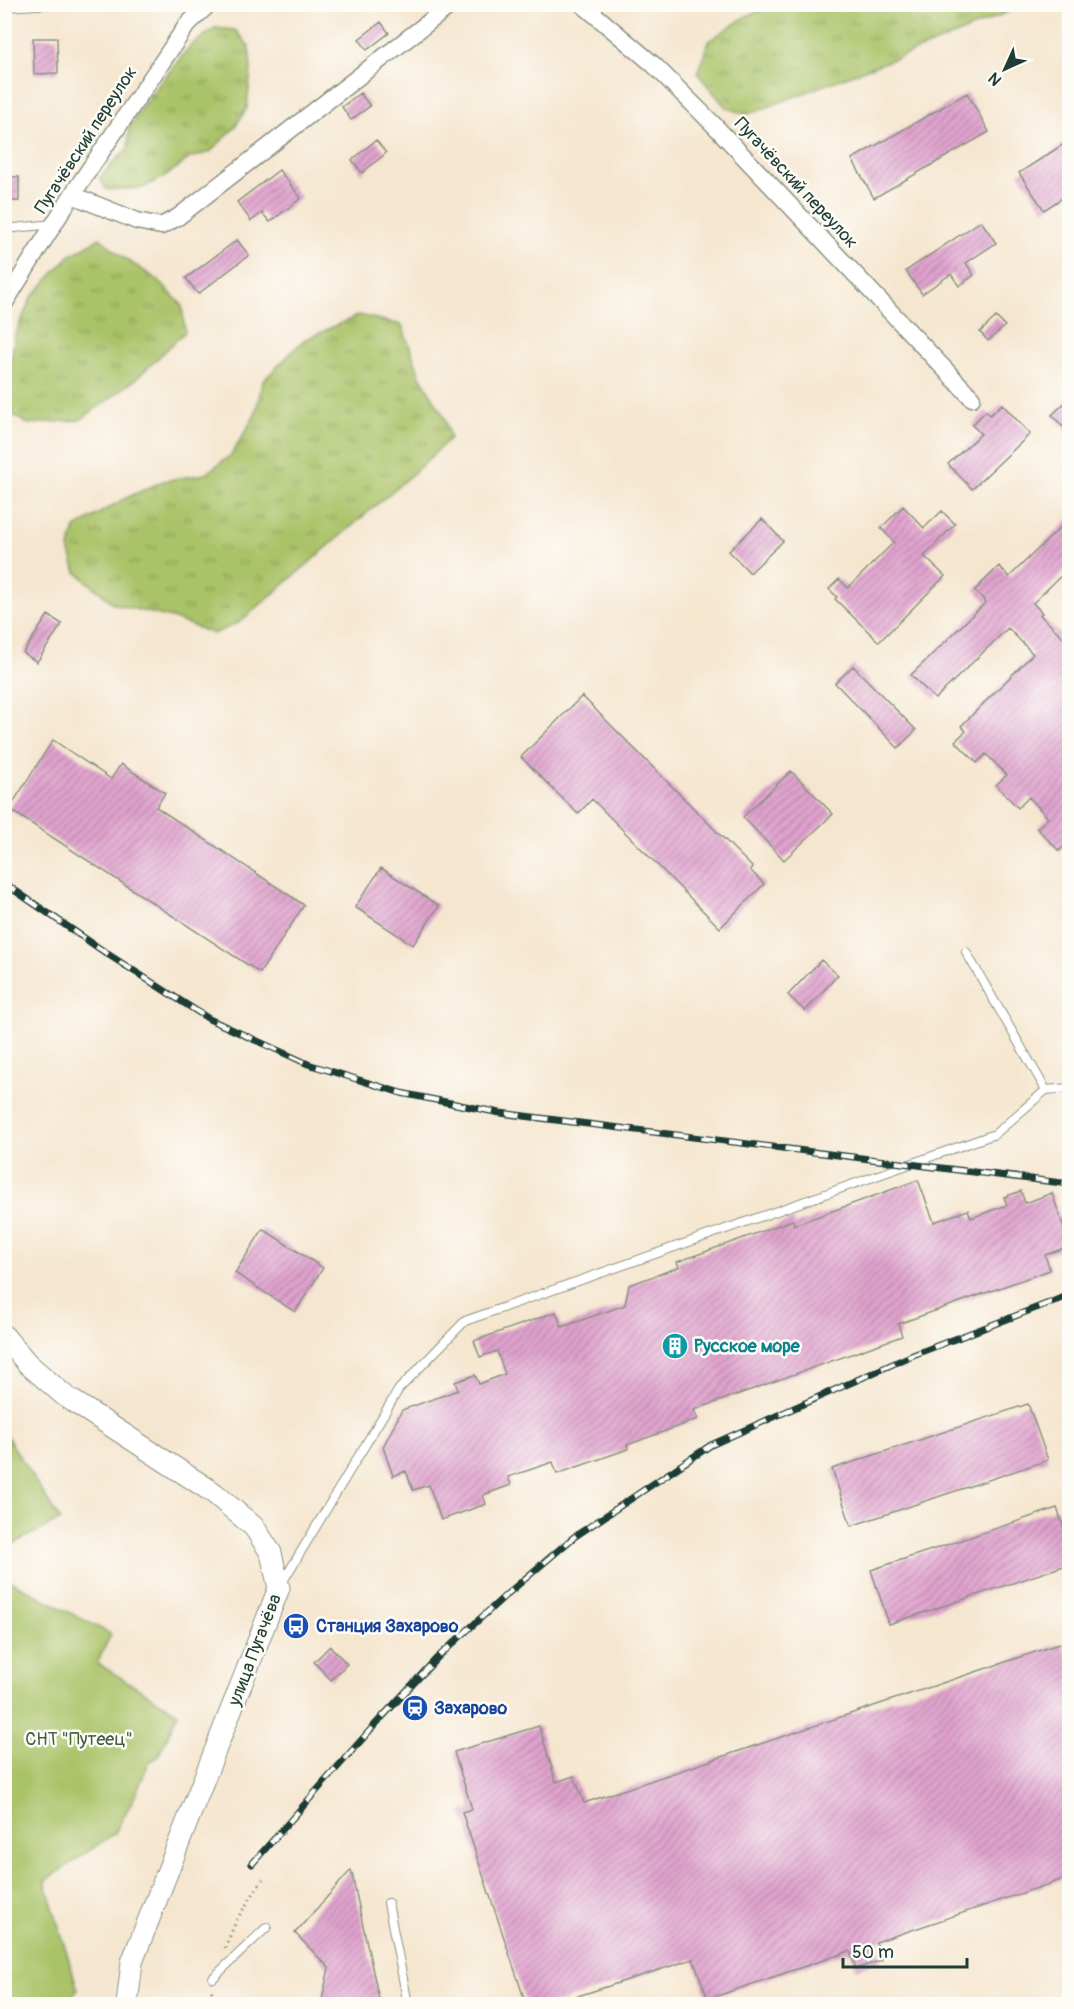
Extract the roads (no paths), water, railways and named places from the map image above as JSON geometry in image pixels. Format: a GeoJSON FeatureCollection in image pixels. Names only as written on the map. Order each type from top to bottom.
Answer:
{"type":"FeatureCollection","features":[{"type":"Feature","properties":{"kind":"street","name":"Пугачёвский переулок"},"geometry":{"type":"LineString","coordinates":[[4,304],[72,195],[187,25],[209,4]]}},
{"type":"Feature","properties":{"kind":"street"},"geometry":{"type":"LineString","coordinates":[[72,195],[137,221],[161,226],[177,217],[452,4]]}},
{"type":"Feature","properties":{"kind":"street","name":"Пугачёвский переулок"},"geometry":{"type":"LineString","coordinates":[[582,4],[654,65],[713,124],[972,398]]}},
{"type":"Feature","properties":{"kind":"street","name":"улица Пугачёва"},"geometry":{"type":"LineString","coordinates":[[4,1336],[28,1364],[65,1396],[214,1493],[254,1527],[271,1553],[279,1588],[205,1788],[132,1962],[127,2004]]}},
{"type":"Feature","properties":{"kind":"lane"},"geometry":{"type":"LineString","coordinates":[[4,8],[52,4]]}},
{"type":"Feature","properties":{"kind":"lane"},"geometry":{"type":"LineString","coordinates":[[4,229],[54,224]]}},
{"type":"Feature","properties":{"kind":"lane"},"geometry":{"type":"LineString","coordinates":[[966,952],[1046,1090]]}},
{"type":"Feature","properties":{"kind":"lane"},"geometry":{"type":"LineString","coordinates":[[279,1588],[399,1389],[465,1321],[995,1134],[1046,1090],[1070,1088]]}},
{"type":"Feature","properties":{"kind":"lane"},"geometry":{"type":"LineString","coordinates":[[388,1903],[408,2004]]}},
{"type":"Feature","properties":{"kind":"lane"},"geometry":{"type":"LineString","coordinates":[[213,1978],[267,1927]]}},
{"type":"Feature","properties":{"kind":"railway"},"geometry":{"type":"LineString","coordinates":[[4,883],[109,955],[209,1019],[308,1064],[401,1093],[500,1113],[1070,1184]]}},
{"type":"Feature","properties":{"kind":"railway"},"geometry":{"type":"LineString","coordinates":[[252,1864],[437,1658],[574,1537],[711,1445],[913,1355],[1070,1295]]}},
{"type":"Feature","properties":{"kind":"place","name":"Русское море"},"geometry":{"type":"Point","coordinates":[675,1346]}},
{"type":"Feature","properties":{"kind":"place","name":"Станция Захарово"},"geometry":{"type":"Point","coordinates":[296,1626]}},
{"type":"Feature","properties":{"kind":"place","name":"Захарово"},"geometry":{"type":"Point","coordinates":[415,1708]}},
{"type":"Feature","properties":{"kind":"park label","name":"СНТ \"Путеец\""},"geometry":{"type":"Point","coordinates":[79,1739]}}]}
